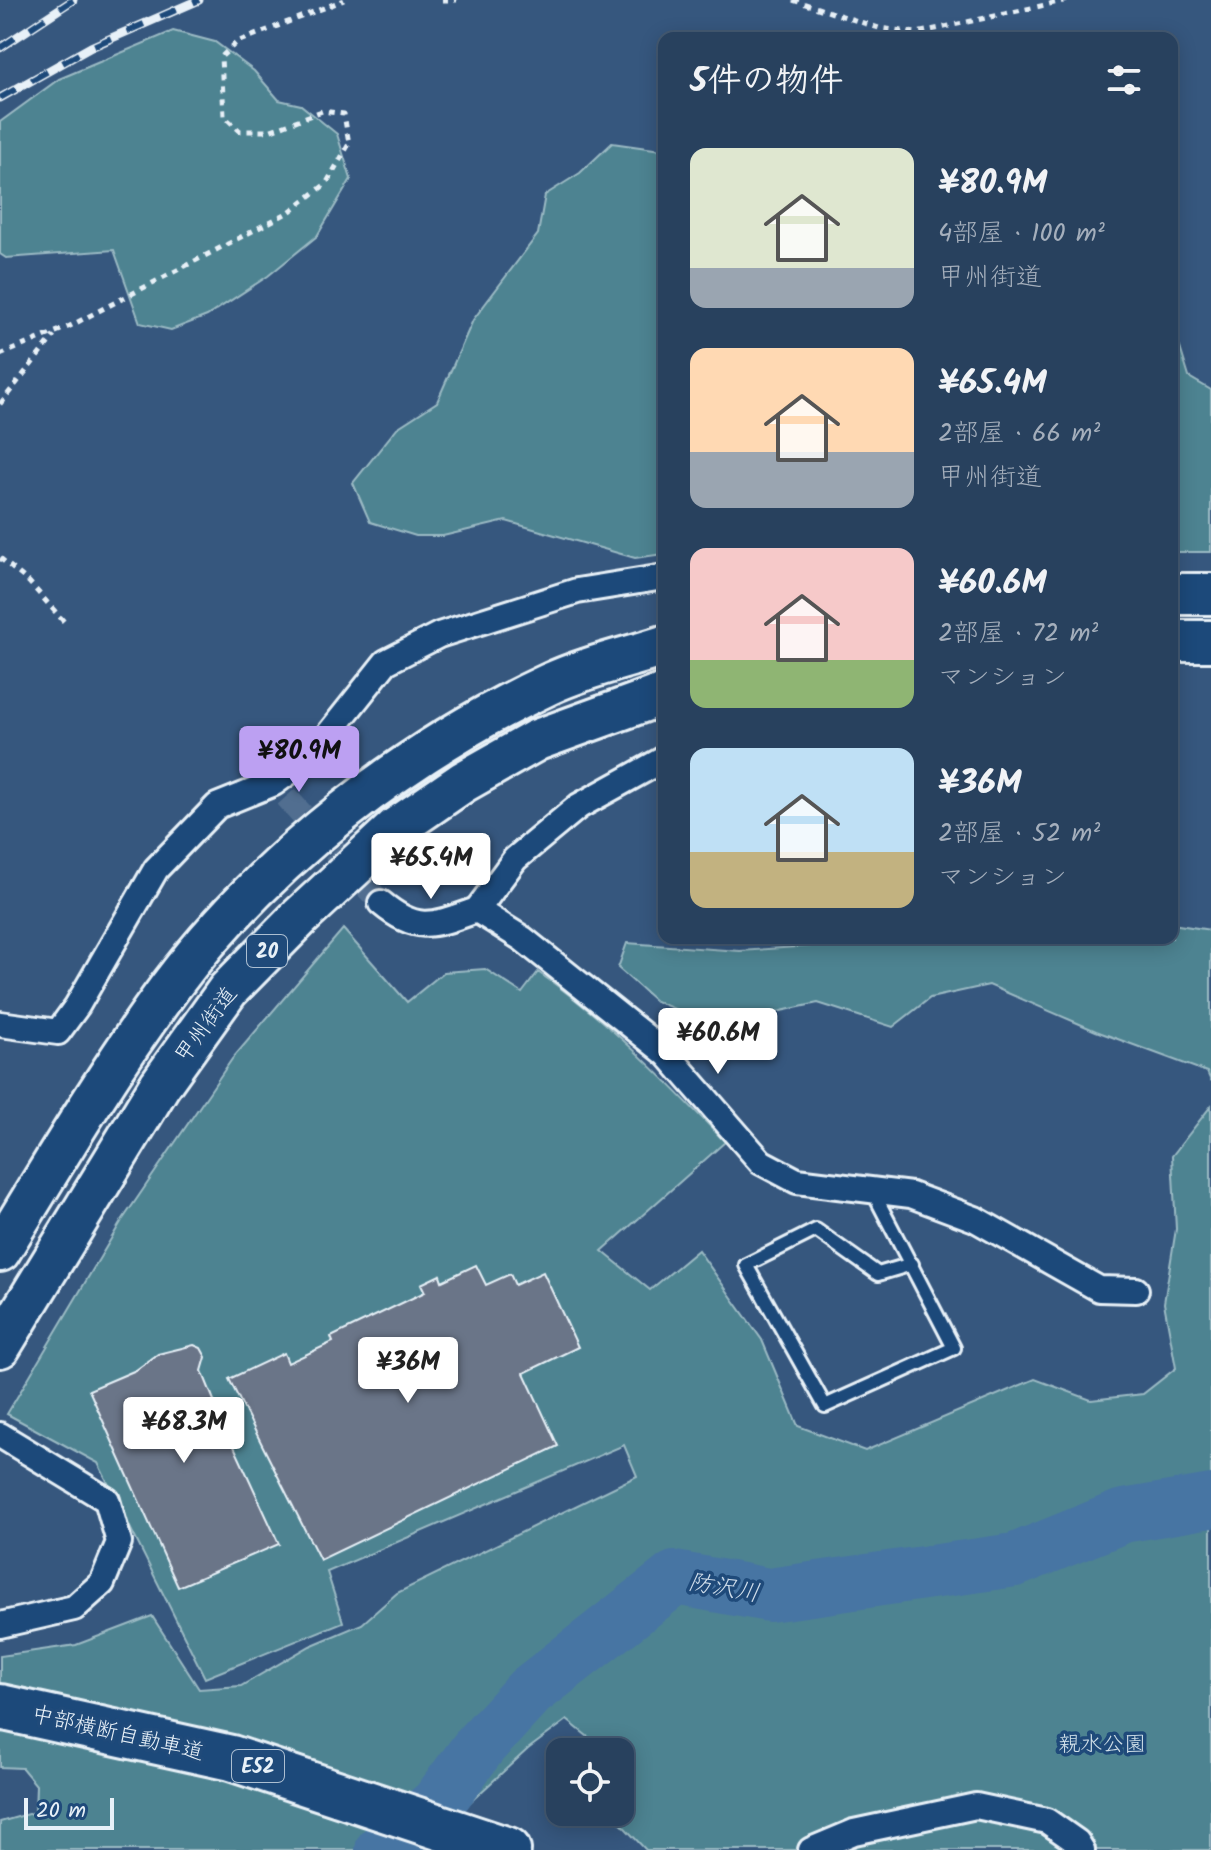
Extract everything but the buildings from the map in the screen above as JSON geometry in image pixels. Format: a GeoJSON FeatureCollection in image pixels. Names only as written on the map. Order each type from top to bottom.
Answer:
{"type":"FeatureCollection","features":[{"type":"Feature","properties":{"kind":"highway"},"geometry":{"type":"LineString","coordinates":[[1178,594],[1211,594]]}},
{"type":"Feature","properties":{"kind":"highway"},"geometry":{"type":"LineString","coordinates":[[1178,641],[1211,641]]}},
{"type":"Feature","properties":{"kind":"highway","name":"20"},"geometry":{"type":"LineString","coordinates":[[0,1251],[97,1092],[172,984],[256,890],[342,811],[453,738],[550,683],[658,648]]}},
{"type":"Feature","properties":{"kind":"highway","name":"甲州街道"},"geometry":{"type":"LineString","coordinates":[[0,1347],[160,1085],[228,990],[300,917],[396,828],[463,782],[537,740],[658,696]]}},
{"type":"Feature","properties":{"kind":"highway","name":"中部横断自動車道"},"geometry":{"type":"LineString","coordinates":[[0,1707],[231,1758],[508,1850]]}},
{"type":"Feature","properties":{"kind":"street"},"geometry":{"type":"LineString","coordinates":[[0,1024],[58,1032],[77,1006],[156,869],[217,806],[280,790],[386,662],[439,635],[577,591],[658,578]]}},
{"type":"Feature","properties":{"kind":"street"},"geometry":{"type":"LineString","coordinates":[[381,903],[403,922],[434,926],[477,910],[515,859],[579,806],[658,762]]}},
{"type":"Feature","properties":{"kind":"street"},"geometry":{"type":"LineString","coordinates":[[477,910],[523,939],[667,1054],[761,1162],[797,1181],[911,1195],[975,1219],[1099,1289],[1136,1290]]}},
{"type":"Feature","properties":{"kind":"street"},"geometry":{"type":"LineString","coordinates":[[0,1435],[107,1500],[119,1542],[102,1583],[74,1608],[0,1625]]}},
{"type":"Feature","properties":{"kind":"street"},"geometry":{"type":"LineString","coordinates":[[811,1850],[854,1832],[976,1806],[1047,1821],[1077,1842],[1082,1850]]}},
{"type":"Feature","properties":{"kind":"lane"},"geometry":{"type":"LineString","coordinates":[[872,1190],[912,1264],[954,1348],[825,1406],[746,1265],[816,1230],[878,1274],[912,1264]]}},
{"type":"Feature","properties":{"kind":"path"},"geometry":{"type":"LineString","coordinates":[[0,355],[57,332],[289,212],[326,184],[349,144],[344,114],[322,111],[269,131],[240,131],[224,116],[221,57],[237,42],[344,0]]}},
{"type":"Feature","properties":{"kind":"path"},"geometry":{"type":"LineString","coordinates":[[442,0],[457,0]]}},
{"type":"Feature","properties":{"kind":"path"},"geometry":{"type":"LineString","coordinates":[[793,0],[879,28],[909,32]]}},
{"type":"Feature","properties":{"kind":"path"},"geometry":{"type":"LineString","coordinates":[[922,32],[1068,0]]}},
{"type":"Feature","properties":{"kind":"path"},"geometry":{"type":"LineString","coordinates":[[0,404],[57,332]]}},
{"type":"Feature","properties":{"kind":"path"},"geometry":{"type":"LineString","coordinates":[[0,558],[29,582],[67,625]]}},
{"type":"Feature","properties":{"kind":"green space"},"geometry":{"type":"Polygon","coordinates":[[[173,31],[215,42],[254,71],[279,100],[301,105],[337,134],[351,179],[317,236],[268,276],[207,316],[171,330],[140,323],[114,250],[6,258],[0,254],[0,122],[59,79],[173,31]]]}},
{"type":"Feature","properties":{"kind":"green space"},"geometry":{"type":"Polygon","coordinates":[[[612,143],[658,150],[658,555],[635,558],[506,521],[443,536],[416,536],[370,522],[353,483],[397,428],[437,402],[473,320],[538,234],[545,195],[580,173],[612,143]]]}},
{"type":"Feature","properties":{"kind":"green space"},"geometry":{"type":"Polygon","coordinates":[[[1178,341],[1189,377],[1211,390],[1211,552],[1178,552],[1178,341]]]}},
{"type":"Feature","properties":{"kind":"green space"},"geometry":{"type":"Polygon","coordinates":[[[1178,925],[1211,930],[1211,1081],[1207,1072],[1096,1031],[989,985],[930,998],[893,1027],[818,1003],[767,1014],[729,1031],[655,1001],[618,968],[627,943],[740,951],[842,944],[1178,944],[1178,925]]]}},
{"type":"Feature","properties":{"kind":"green space","name":"親水公園"},"geometry":{"type":"Polygon","coordinates":[[[343,929],[407,1002],[444,972],[485,969],[522,993],[538,972],[613,1031],[725,1142],[602,1251],[650,1290],[698,1250],[762,1340],[798,1426],[865,1451],[1035,1379],[1091,1400],[1143,1394],[1176,1368],[1164,1303],[1176,1229],[1172,1156],[1211,1106],[1211,1850],[646,1850],[623,1826],[634,1826],[634,1738],[590,1738],[567,1720],[528,1749],[418,1850],[0,1850],[0,1822],[35,1812],[36,1785],[22,1768],[0,1767],[0,1656],[76,1645],[152,1616],[199,1689],[241,1686],[310,1646],[362,1624],[397,1593],[637,1476],[624,1445],[327,1572],[343,1622],[205,1678],[98,1463],[7,1414],[121,1222],[232,1059],[343,929]]]}},
{"type":"Feature","properties":{"kind":"waterway","name":"防沢川"},"geometry":{"type":"LineString","coordinates":[[382,1850],[437,1804],[481,1744],[530,1691],[675,1578],[769,1595],[1015,1560],[1123,1516],[1211,1501]]}},
{"type":"Feature","properties":{"kind":"tunnel"},"geometry":{"type":"LineString","coordinates":[[286,797],[381,903]]}},
{"type":"Feature","properties":{"kind":"railway"},"geometry":{"type":"LineString","coordinates":[[0,48],[73,0]]}},
{"type":"Feature","properties":{"kind":"railway"},"geometry":{"type":"LineString","coordinates":[[0,98],[91,47],[199,0]]}}]}
